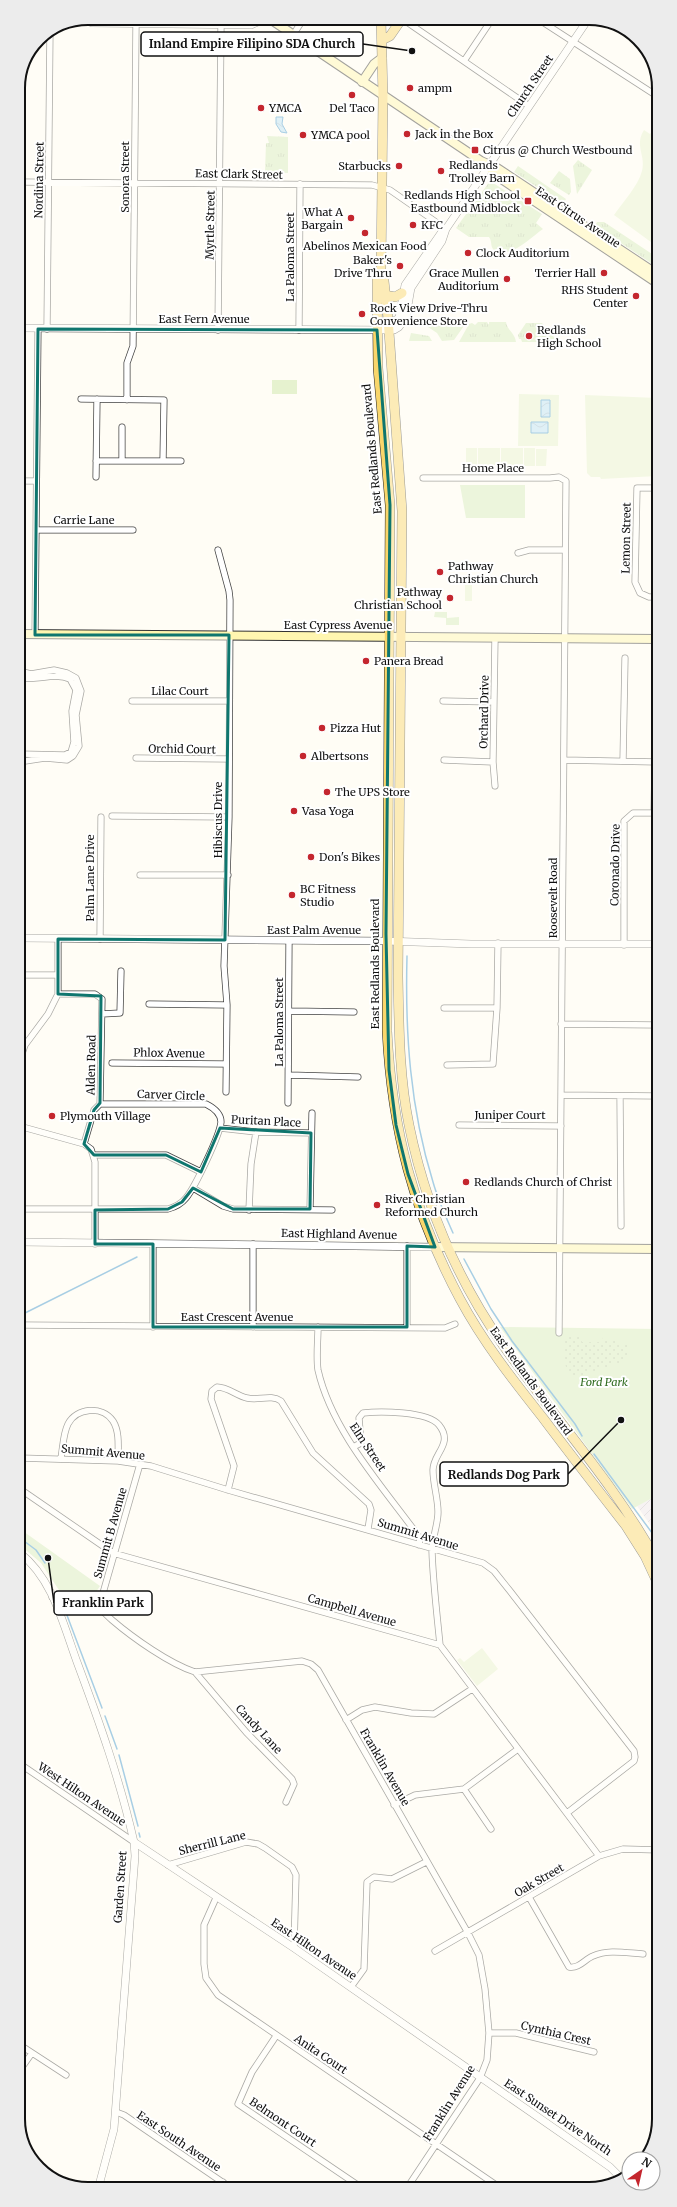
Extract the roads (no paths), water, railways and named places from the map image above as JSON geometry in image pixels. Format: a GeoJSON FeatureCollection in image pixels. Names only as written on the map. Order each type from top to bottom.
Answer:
{"type":"FeatureCollection","features":[{"type":"Feature","properties":{"kind":"main road","name":"East Citrus Avenue"},"geometry":{"type":"LineString","coordinates":[[279,25],[382,96],[489,166],[497,168],[652,271]]}},
{"type":"Feature","properties":{"kind":"main road","name":"East Redlands Boulevard"},"geometry":{"type":"LineString","coordinates":[[380,25],[382,40],[381,270],[388,328],[402,504],[399,1036],[409,1124],[426,1190],[448,1247],[480,1310],[504,1345],[630,1516],[652,1553]]}},
{"type":"Feature","properties":{"kind":"main road"},"geometry":{"type":"LineString","coordinates":[[382,40],[390,36],[398,25]]}},
{"type":"Feature","properties":{"kind":"main road"},"geometry":{"type":"LineString","coordinates":[[362,82],[374,64],[382,58]]}},
{"type":"Feature","properties":{"kind":"main road","name":"East Citrus Avenue"},"geometry":{"type":"LineString","coordinates":[[489,166],[494,174],[652,280]]}},
{"type":"Feature","properties":{"kind":"main road","name":"East Redlands Boulevard"},"geometry":{"type":"LineString","coordinates":[[381,270],[377,279],[378,368],[390,506],[386,1031],[396,1125],[408,1174],[435,1247],[461,1300],[491,1349],[626,1526],[645,1556],[652,1571]]}},
{"type":"Feature","properties":{"kind":"main road"},"geometry":{"type":"LineString","coordinates":[[385,295],[395,297],[402,293]]}},
{"type":"Feature","properties":{"kind":"main road","name":"East Cypress Avenue"},"geometry":{"type":"LineString","coordinates":[[25,634],[652,639]]}},
{"type":"Feature","properties":{"kind":"main road","name":"East Highland Avenue"},"geometry":{"type":"LineString","coordinates":[[435,1247],[652,1249]]}},
{"type":"Feature","properties":{"kind":"street","name":"Sonora Street"},"geometry":{"type":"LineString","coordinates":[[127,400],[127,363],[133,350],[136,25]]}},
{"type":"Feature","properties":{"kind":"street"},"geometry":{"type":"LineString","coordinates":[[221,25],[251,25]]}},
{"type":"Feature","properties":{"kind":"street","name":"Myrtle Street"},"geometry":{"type":"LineString","coordinates":[[218,330],[221,25]]}},
{"type":"Feature","properties":{"kind":"street"},"geometry":{"type":"LineString","coordinates":[[293,35],[299,25]]}},
{"type":"Feature","properties":{"kind":"street"},"geometry":{"type":"LineString","coordinates":[[411,25],[529,106]]}},
{"type":"Feature","properties":{"kind":"street"},"geometry":{"type":"LineString","coordinates":[[464,61],[488,25]]}},
{"type":"Feature","properties":{"kind":"street"},"geometry":{"type":"LineString","coordinates":[[547,25],[652,93]]}},
{"type":"Feature","properties":{"kind":"street","name":"Church Street"},"geometry":{"type":"LineString","coordinates":[[446,229],[584,25]]}},
{"type":"Feature","properties":{"kind":"street","name":"Nordina Street"},"geometry":{"type":"LineString","coordinates":[[47,329],[50,38]]}},
{"type":"Feature","properties":{"kind":"street","name":"East Clark Street"},"geometry":{"type":"LineString","coordinates":[[25,182],[381,186],[390,190],[446,229]]}},
{"type":"Feature","properties":{"kind":"street","name":"La Paloma Street"},"geometry":{"type":"LineString","coordinates":[[299,330],[300,184]]}},
{"type":"Feature","properties":{"kind":"street"},"geometry":{"type":"LineString","coordinates":[[388,328],[399,318],[402,293],[409,278],[441,233],[446,229]]}},
{"type":"Feature","properties":{"kind":"street"},"geometry":{"type":"LineString","coordinates":[[388,328],[397,329],[403,323],[407,314],[411,288],[442,241],[446,229]]}},
{"type":"Feature","properties":{"kind":"street","name":"East Fern Avenue"},"geometry":{"type":"LineString","coordinates":[[25,328],[377,330],[388,328]]}},
{"type":"Feature","properties":{"kind":"street"},"geometry":{"type":"LineString","coordinates":[[35,635],[38,329]]}},
{"type":"Feature","properties":{"kind":"street"},"geometry":{"type":"LineString","coordinates":[[81,399],[164,400],[163,461]]}},
{"type":"Feature","properties":{"kind":"street"},"geometry":{"type":"LineString","coordinates":[[96,477],[97,399]]}},
{"type":"Feature","properties":{"kind":"street"},"geometry":{"type":"LineString","coordinates":[[122,427],[122,461]]}},
{"type":"Feature","properties":{"kind":"street"},"geometry":{"type":"LineString","coordinates":[[96,461],[181,461]]}},
{"type":"Feature","properties":{"kind":"street","name":"Home Place"},"geometry":{"type":"LineString","coordinates":[[423,478],[562,477]]}},
{"type":"Feature","properties":{"kind":"street","name":"Roosevelt Road"},"geometry":{"type":"LineString","coordinates":[[559,1333],[566,481],[562,477]]}},
{"type":"Feature","properties":{"kind":"street"},"geometry":{"type":"LineString","coordinates":[[25,481],[36,481]]}},
{"type":"Feature","properties":{"kind":"street","name":"Lemon Street"},"geometry":{"type":"LineString","coordinates":[[652,488],[637,488],[636,587],[644,596],[652,597]]}},
{"type":"Feature","properties":{"kind":"street","name":"Carrie Lane"},"geometry":{"type":"LineString","coordinates":[[36,530],[133,530]]}},
{"type":"Feature","properties":{"kind":"street","name":"Hibiscus Drive"},"geometry":{"type":"LineString","coordinates":[[218,550],[229,591],[229,817],[228,875],[224,940],[227,1005],[226,1092]]}},
{"type":"Feature","properties":{"kind":"street"},"geometry":{"type":"LineString","coordinates":[[518,553],[529,550],[565,550]]}},
{"type":"Feature","properties":{"kind":"street","name":"Orchard Drive"},"geometry":{"type":"LineString","coordinates":[[495,638],[493,762],[495,786]]}},
{"type":"Feature","properties":{"kind":"street"},"geometry":{"type":"LineString","coordinates":[[623,761],[626,658]]}},
{"type":"Feature","properties":{"kind":"street"},"geometry":{"type":"LineString","coordinates":[[25,672],[31,674],[54,670],[67,672],[76,678],[81,691],[76,715],[79,746],[73,756],[67,760],[45,758],[25,761]]}},
{"type":"Feature","properties":{"kind":"street"},"geometry":{"type":"LineString","coordinates":[[25,678],[33,679],[55,676],[63,677],[70,679],[76,690],[72,711],[74,745],[71,752],[65,755],[25,754]]}},
{"type":"Feature","properties":{"kind":"street","name":"Lilac Court"},"geometry":{"type":"LineString","coordinates":[[132,700],[229,701]]}},
{"type":"Feature","properties":{"kind":"street"},"geometry":{"type":"LineString","coordinates":[[443,701],[494,702]]}},
{"type":"Feature","properties":{"kind":"street","name":"Orchid Court"},"geometry":{"type":"LineString","coordinates":[[136,758],[228,759]]}},
{"type":"Feature","properties":{"kind":"street"},"geometry":{"type":"LineString","coordinates":[[444,760],[493,762]]}},
{"type":"Feature","properties":{"kind":"street"},"geometry":{"type":"LineString","coordinates":[[564,760],[652,762]]}},
{"type":"Feature","properties":{"kind":"street","name":"Coronado Drive"},"geometry":{"type":"LineString","coordinates":[[624,945],[624,821],[633,813],[652,813]]}},
{"type":"Feature","properties":{"kind":"street"},"geometry":{"type":"LineString","coordinates":[[112,816],[229,817]]}},
{"type":"Feature","properties":{"kind":"street","name":"Palm Lane Drive"},"geometry":{"type":"LineString","coordinates":[[100,939],[101,817]]}},
{"type":"Feature","properties":{"kind":"street"},"geometry":{"type":"LineString","coordinates":[[140,875],[228,875]]}},
{"type":"Feature","properties":{"kind":"street","name":"East Palm Avenue"},"geometry":{"type":"LineString","coordinates":[[25,938],[652,944]]}},
{"type":"Feature","properties":{"kind":"street"},"geometry":{"type":"LineString","coordinates":[[25,1045],[48,1014],[58,994],[58,939]]}},
{"type":"Feature","properties":{"kind":"street","name":"La Paloma Street"},"geometry":{"type":"LineString","coordinates":[[288,1104],[290,1011],[289,941]]}},
{"type":"Feature","properties":{"kind":"street"},"geometry":{"type":"LineString","coordinates":[[447,1065],[493,1064],[497,1008],[498,943]]}},
{"type":"Feature","properties":{"kind":"street"},"geometry":{"type":"LineString","coordinates":[[102,1014],[120,1013],[121,971]]}},
{"type":"Feature","properties":{"kind":"street"},"geometry":{"type":"LineString","coordinates":[[25,975],[57,975]]}},
{"type":"Feature","properties":{"kind":"street","name":"Alden Road"},"geometry":{"type":"LineString","coordinates":[[58,994],[98,995],[102,999],[100,1104],[94,1110],[84,1144]]}},
{"type":"Feature","properties":{"kind":"street"},"geometry":{"type":"LineString","coordinates":[[149,1004],[227,1005]]}},
{"type":"Feature","properties":{"kind":"street"},"geometry":{"type":"LineString","coordinates":[[444,1008],[497,1008]]}},
{"type":"Feature","properties":{"kind":"street"},"geometry":{"type":"LineString","coordinates":[[290,1011],[354,1012]]}},
{"type":"Feature","properties":{"kind":"street"},"geometry":{"type":"LineString","coordinates":[[561,1024],[652,1025]]}},
{"type":"Feature","properties":{"kind":"street","name":"Phlox Avenue"},"geometry":{"type":"LineString","coordinates":[[112,1063],[226,1064]]}},
{"type":"Feature","properties":{"kind":"street"},"geometry":{"type":"LineString","coordinates":[[289,1075],[358,1077]]}},
{"type":"Feature","properties":{"kind":"street"},"geometry":{"type":"LineString","coordinates":[[560,1095],[652,1096]]}},
{"type":"Feature","properties":{"kind":"street"},"geometry":{"type":"LineString","coordinates":[[620,1096],[621,1226]]}},
{"type":"Feature","properties":{"kind":"street","name":"Carver Circle"},"geometry":{"type":"LineString","coordinates":[[100,1104],[206,1104],[214,1108],[219,1114],[220,1128]]}},
{"type":"Feature","properties":{"kind":"street"},"geometry":{"type":"LineString","coordinates":[[310,1209],[312,1113]]}},
{"type":"Feature","properties":{"kind":"street","name":"Juniper Court"},"geometry":{"type":"LineString","coordinates":[[459,1125],[560,1126]]}},
{"type":"Feature","properties":{"kind":"street"},"geometry":{"type":"LineString","coordinates":[[25,1128],[84,1144],[91,1149],[94,1155],[95,1244]]}},
{"type":"Feature","properties":{"kind":"street"},"geometry":{"type":"LineString","coordinates":[[25,1209],[168,1209],[182,1202],[193,1188],[220,1128]]}},
{"type":"Feature","properties":{"kind":"street","name":"Puritan Place"},"geometry":{"type":"LineString","coordinates":[[220,1128],[256,1132],[311,1133]]}},
{"type":"Feature","properties":{"kind":"street"},"geometry":{"type":"LineString","coordinates":[[249,1210],[251,1164],[256,1132]]}},
{"type":"Feature","properties":{"kind":"street"},"geometry":{"type":"LineString","coordinates":[[94,1155],[166,1155],[201,1172]]}},
{"type":"Feature","properties":{"kind":"street"},"geometry":{"type":"LineString","coordinates":[[193,1188],[226,1207],[249,1210],[332,1210]]}},
{"type":"Feature","properties":{"kind":"street","name":"East Highland Avenue"},"geometry":{"type":"LineString","coordinates":[[25,1242],[435,1247]]}},
{"type":"Feature","properties":{"kind":"street"},"geometry":{"type":"LineString","coordinates":[[153,1244],[153,1327]]}},
{"type":"Feature","properties":{"kind":"street"},"geometry":{"type":"LineString","coordinates":[[253,1244],[253,1326]]}},
{"type":"Feature","properties":{"kind":"street"},"geometry":{"type":"LineString","coordinates":[[407,1246],[407,1328]]}},
{"type":"Feature","properties":{"kind":"street","name":"East Crescent Avenue"},"geometry":{"type":"LineString","coordinates":[[25,1325],[445,1328],[455,1324]]}},
{"type":"Feature","properties":{"kind":"street","name":"Elm Street"},"geometry":{"type":"LineString","coordinates":[[318,1327],[318,1369],[328,1400],[354,1447],[420,1538],[419,1545]]}},
{"type":"Feature","properties":{"kind":"street"},"geometry":{"type":"LineString","coordinates":[[228,1490],[234,1466],[210,1396],[212,1391],[217,1387],[224,1388],[246,1398],[275,1398],[281,1401],[313,1453],[369,1504],[371,1510],[368,1529]]}},
{"type":"Feature","properties":{"kind":"street"},"geometry":{"type":"LineString","coordinates":[[61,1458],[68,1424],[75,1416],[88,1410],[101,1413],[112,1420],[117,1434],[118,1461]]}},
{"type":"Feature","properties":{"kind":"street"},"geometry":{"type":"LineString","coordinates":[[354,1447],[361,1443],[359,1418],[363,1413],[378,1411],[426,1417],[439,1424],[444,1440],[442,1450],[433,1466],[438,1512],[432,1549],[440,1645],[600,1856]]}},
{"type":"Feature","properties":{"kind":"street","name":"Summit Avenue"},"geometry":{"type":"LineString","coordinates":[[25,1458],[61,1458],[118,1461],[140,1464],[483,1563],[494,1571],[634,1751],[634,1761],[567,1813]]}},
{"type":"Feature","properties":{"kind":"street","name":"Summit B Avenue"},"geometry":{"type":"LineString","coordinates":[[99,1607],[113,1553],[140,1464]]}},
{"type":"Feature","properties":{"kind":"street","name":"Campbell Avenue"},"geometry":{"type":"LineString","coordinates":[[25,1492],[113,1553],[440,1645]]}},
{"type":"Feature","properties":{"kind":"street"},"geometry":{"type":"LineString","coordinates":[[25,1558],[39,1572],[52,1597]]}},
{"type":"Feature","properties":{"kind":"street","name":"Franklin Avenue"},"geometry":{"type":"LineString","coordinates":[[52,1597],[74,1596],[87,1599],[99,1607],[113,1621],[169,1660],[182,1668],[196,1672],[302,1661],[311,1664],[318,1670],[426,1862],[468,1933],[478,1955],[485,1990],[489,2033],[487,2060],[480,2078],[411,2182]]}},
{"type":"Feature","properties":{"kind":"street","name":"Garden Street"},"geometry":{"type":"LineString","coordinates":[[52,1597],[108,1745],[134,1842],[135,1856],[116,2112],[112,2138],[100,2182]]}},
{"type":"Feature","properties":{"kind":"street","name":"Candy Lane"},"geometry":{"type":"LineString","coordinates":[[196,1672],[246,1732],[293,1780],[294,1784],[286,1802]]}},
{"type":"Feature","properties":{"kind":"street"},"geometry":{"type":"LineString","coordinates":[[346,1720],[362,1710],[375,1707],[411,1713],[434,1714],[472,1688]]}},
{"type":"Feature","properties":{"kind":"street"},"geometry":{"type":"LineString","coordinates":[[394,1805],[415,1795],[464,1789],[518,1749]]}},
{"type":"Feature","properties":{"kind":"street","name":"West Hilton Avenue"},"geometry":{"type":"LineString","coordinates":[[25,1767],[134,1842]]}},
{"type":"Feature","properties":{"kind":"street"},"geometry":{"type":"LineString","coordinates":[[464,1789],[491,1829]]}},
{"type":"Feature","properties":{"kind":"street","name":"East Hilton Avenue"},"geometry":{"type":"LineString","coordinates":[[134,1842],[216,1898],[294,1948],[480,2078]]}},
{"type":"Feature","properties":{"kind":"street","name":"Sherrill Lane"},"geometry":{"type":"LineString","coordinates":[[168,1865],[246,1842],[258,1844],[266,1848],[288,1863],[296,1875],[294,1948]]}},
{"type":"Feature","properties":{"kind":"street","name":"Oak Street"},"geometry":{"type":"LineString","coordinates":[[435,1951],[600,1856],[623,1849],[652,1848]]}},
{"type":"Feature","properties":{"kind":"street"},"geometry":{"type":"LineString","coordinates":[[351,1987],[364,1968],[367,1882],[374,1877],[392,1879],[426,1862]]}},
{"type":"Feature","properties":{"kind":"street"},"geometry":{"type":"LineString","coordinates":[[529,1897],[569,1967],[577,1966],[592,1956],[608,1952],[643,1954]]}},
{"type":"Feature","properties":{"kind":"street","name":"Anita Court"},"geometry":{"type":"LineString","coordinates":[[216,1898],[204,1925],[206,1978],[218,1995],[492,2182]]}},
{"type":"Feature","properties":{"kind":"street","name":"Cynthia Crest"},"geometry":{"type":"LineString","coordinates":[[489,2033],[516,2033],[594,2052]]}},
{"type":"Feature","properties":{"kind":"street","name":"Belmont Court"},"geometry":{"type":"LineString","coordinates":[[276,2036],[252,2072],[238,2104],[353,2182]]}},
{"type":"Feature","properties":{"kind":"street"},"geometry":{"type":"LineString","coordinates":[[25,2048],[66,2075]]}},
{"type":"Feature","properties":{"kind":"street"},"geometry":{"type":"LineString","coordinates":[[25,2063],[32,2053]]}},
{"type":"Feature","properties":{"kind":"street","name":"East Sunset Drive North"},"geometry":{"type":"LineString","coordinates":[[480,2078],[610,2167],[618,2175]]}},
{"type":"Feature","properties":{"kind":"street","name":"East South Avenue"},"geometry":{"type":"LineString","coordinates":[[116,2112],[124,2115],[223,2182]]}},
{"type":"Feature","properties":{"kind":"water"},"geometry":{"type":"Polygon","coordinates":[[[276,117],[283,117],[282,124],[287,133],[281,132],[276,124],[276,117]]]}},
{"type":"Feature","properties":{"kind":"water"},"geometry":{"type":"Polygon","coordinates":[[[541,400],[550,400],[550,417],[541,417],[541,400]]]}},
{"type":"Feature","properties":{"kind":"water"},"geometry":{"type":"Polygon","coordinates":[[[531,422],[548,422],[548,433],[531,433],[531,422]]]}},
{"type":"Feature","properties":{"kind":"waterway"},"geometry":{"type":"LineString","coordinates":[[407,956],[408,1042],[414,1098],[425,1154],[433,1182],[453,1233]]}},
{"type":"Feature","properties":{"kind":"waterway"},"geometry":{"type":"LineString","coordinates":[[25,1313],[137,1257]]}},
{"type":"Feature","properties":{"kind":"waterway"},"geometry":{"type":"LineString","coordinates":[[464,1259],[491,1309],[512,1341],[575,1424],[582,1436]]}},
{"type":"Feature","properties":{"kind":"waterway"},"geometry":{"type":"LineString","coordinates":[[594,1454],[652,1533]]}},
{"type":"Feature","properties":{"kind":"waterway"},"geometry":{"type":"LineString","coordinates":[[25,1542],[36,1550],[45,1563]]}},
{"type":"Feature","properties":{"kind":"waterway"},"geometry":{"type":"LineString","coordinates":[[65,1610],[102,1708]]}},
{"type":"Feature","properties":{"kind":"waterway"},"geometry":{"type":"LineString","coordinates":[[105,1716],[117,1749]]}},
{"type":"Feature","properties":{"kind":"waterway"},"geometry":{"type":"LineString","coordinates":[[119,1755],[138,1826]]}},
{"type":"Feature","properties":{"kind":"waterway"},"geometry":{"type":"LineString","coordinates":[[139,1833],[140,1837]]}},
{"type":"Feature","properties":{"kind":"place","name":"Inland Empire Filipino SDA Church"},"geometry":{"type":"Point","coordinates":[412,51]}},
{"type":"Feature","properties":{"kind":"place","name":"ampm"},"geometry":{"type":"Point","coordinates":[410,88]}},
{"type":"Feature","properties":{"kind":"place","name":"Del Taco"},"geometry":{"type":"Point","coordinates":[352,95]}},
{"type":"Feature","properties":{"kind":"place","name":"YMCA"},"geometry":{"type":"Point","coordinates":[261,108]}},
{"type":"Feature","properties":{"kind":"place","name":"Jack in the Box"},"geometry":{"type":"Point","coordinates":[407,134]}},
{"type":"Feature","properties":{"kind":"place","name":"YMCA pool"},"geometry":{"type":"Point","coordinates":[303,135]}},
{"type":"Feature","properties":{"kind":"place","name":"Citrus @ Church Westbound"},"geometry":{"type":"Point","coordinates":[475,150]}},
{"type":"Feature","properties":{"kind":"place","name":"Starbucks"},"geometry":{"type":"Point","coordinates":[399,166]}},
{"type":"Feature","properties":{"kind":"place","name":"Redlands Trolley Barn"},"geometry":{"type":"Point","coordinates":[441,171]}},
{"type":"Feature","properties":{"kind":"place","name":"Redlands High School Eastbound Midblock"},"geometry":{"type":"Point","coordinates":[528,201]}},
{"type":"Feature","properties":{"kind":"place","name":"What A Bargain"},"geometry":{"type":"Point","coordinates":[351,218]}},
{"type":"Feature","properties":{"kind":"place","name":"KFC"},"geometry":{"type":"Point","coordinates":[413,225]}},
{"type":"Feature","properties":{"kind":"place","name":"Abelinos Mexican Food"},"geometry":{"type":"Point","coordinates":[365,233]}},
{"type":"Feature","properties":{"kind":"place","name":"Clock Auditorium"},"geometry":{"type":"Point","coordinates":[468,253]}},
{"type":"Feature","properties":{"kind":"place","name":"Baker's Drive Thru"},"geometry":{"type":"Point","coordinates":[400,266]}},
{"type":"Feature","properties":{"kind":"place","name":"Terrier Hall"},"geometry":{"type":"Point","coordinates":[604,273]}},
{"type":"Feature","properties":{"kind":"place","name":"Grace Mullen Auditorium"},"geometry":{"type":"Point","coordinates":[507,279]}},
{"type":"Feature","properties":{"kind":"place","name":"RHS Student Center"},"geometry":{"type":"Point","coordinates":[636,296]}},
{"type":"Feature","properties":{"kind":"place","name":"Rock View Drive-Thru Convenience Store"},"geometry":{"type":"Point","coordinates":[362,314]}},
{"type":"Feature","properties":{"kind":"place","name":"Redlands High School"},"geometry":{"type":"Point","coordinates":[529,336]}},
{"type":"Feature","properties":{"kind":"place","name":"Pathway Christian Church"},"geometry":{"type":"Point","coordinates":[440,572]}},
{"type":"Feature","properties":{"kind":"place","name":"Pathway Christian School"},"geometry":{"type":"Point","coordinates":[450,598]}},
{"type":"Feature","properties":{"kind":"place","name":"Panera Bread"},"geometry":{"type":"Point","coordinates":[366,661]}},
{"type":"Feature","properties":{"kind":"place","name":"Pizza Hut"},"geometry":{"type":"Point","coordinates":[322,728]}},
{"type":"Feature","properties":{"kind":"place","name":"Albertsons"},"geometry":{"type":"Point","coordinates":[303,756]}},
{"type":"Feature","properties":{"kind":"place","name":"The UPS Store"},"geometry":{"type":"Point","coordinates":[327,792]}},
{"type":"Feature","properties":{"kind":"place","name":"Vasa Yoga"},"geometry":{"type":"Point","coordinates":[294,811]}},
{"type":"Feature","properties":{"kind":"place","name":"Don's Bikes"},"geometry":{"type":"Point","coordinates":[311,857]}},
{"type":"Feature","properties":{"kind":"place","name":"BC Fitness Studio"},"geometry":{"type":"Point","coordinates":[292,895]}},
{"type":"Feature","properties":{"kind":"place","name":"Plymouth Village"},"geometry":{"type":"Point","coordinates":[52,1116]}},
{"type":"Feature","properties":{"kind":"place","name":"Redlands Church of Christ"},"geometry":{"type":"Point","coordinates":[466,1182]}},
{"type":"Feature","properties":{"kind":"place","name":"River Christian Reformed Church"},"geometry":{"type":"Point","coordinates":[377,1205]}},
{"type":"Feature","properties":{"kind":"place","name":"Redlands Dog Park"},"geometry":{"type":"Point","coordinates":[621,1420]}},
{"type":"Feature","properties":{"kind":"place","name":"Franklin Park"},"geometry":{"type":"Point","coordinates":[48,1558]}},
{"type":"Feature","properties":{"kind":"park label","name":"Ford Park"},"geometry":{"type":"Point","coordinates":[604,1382]}}]}
